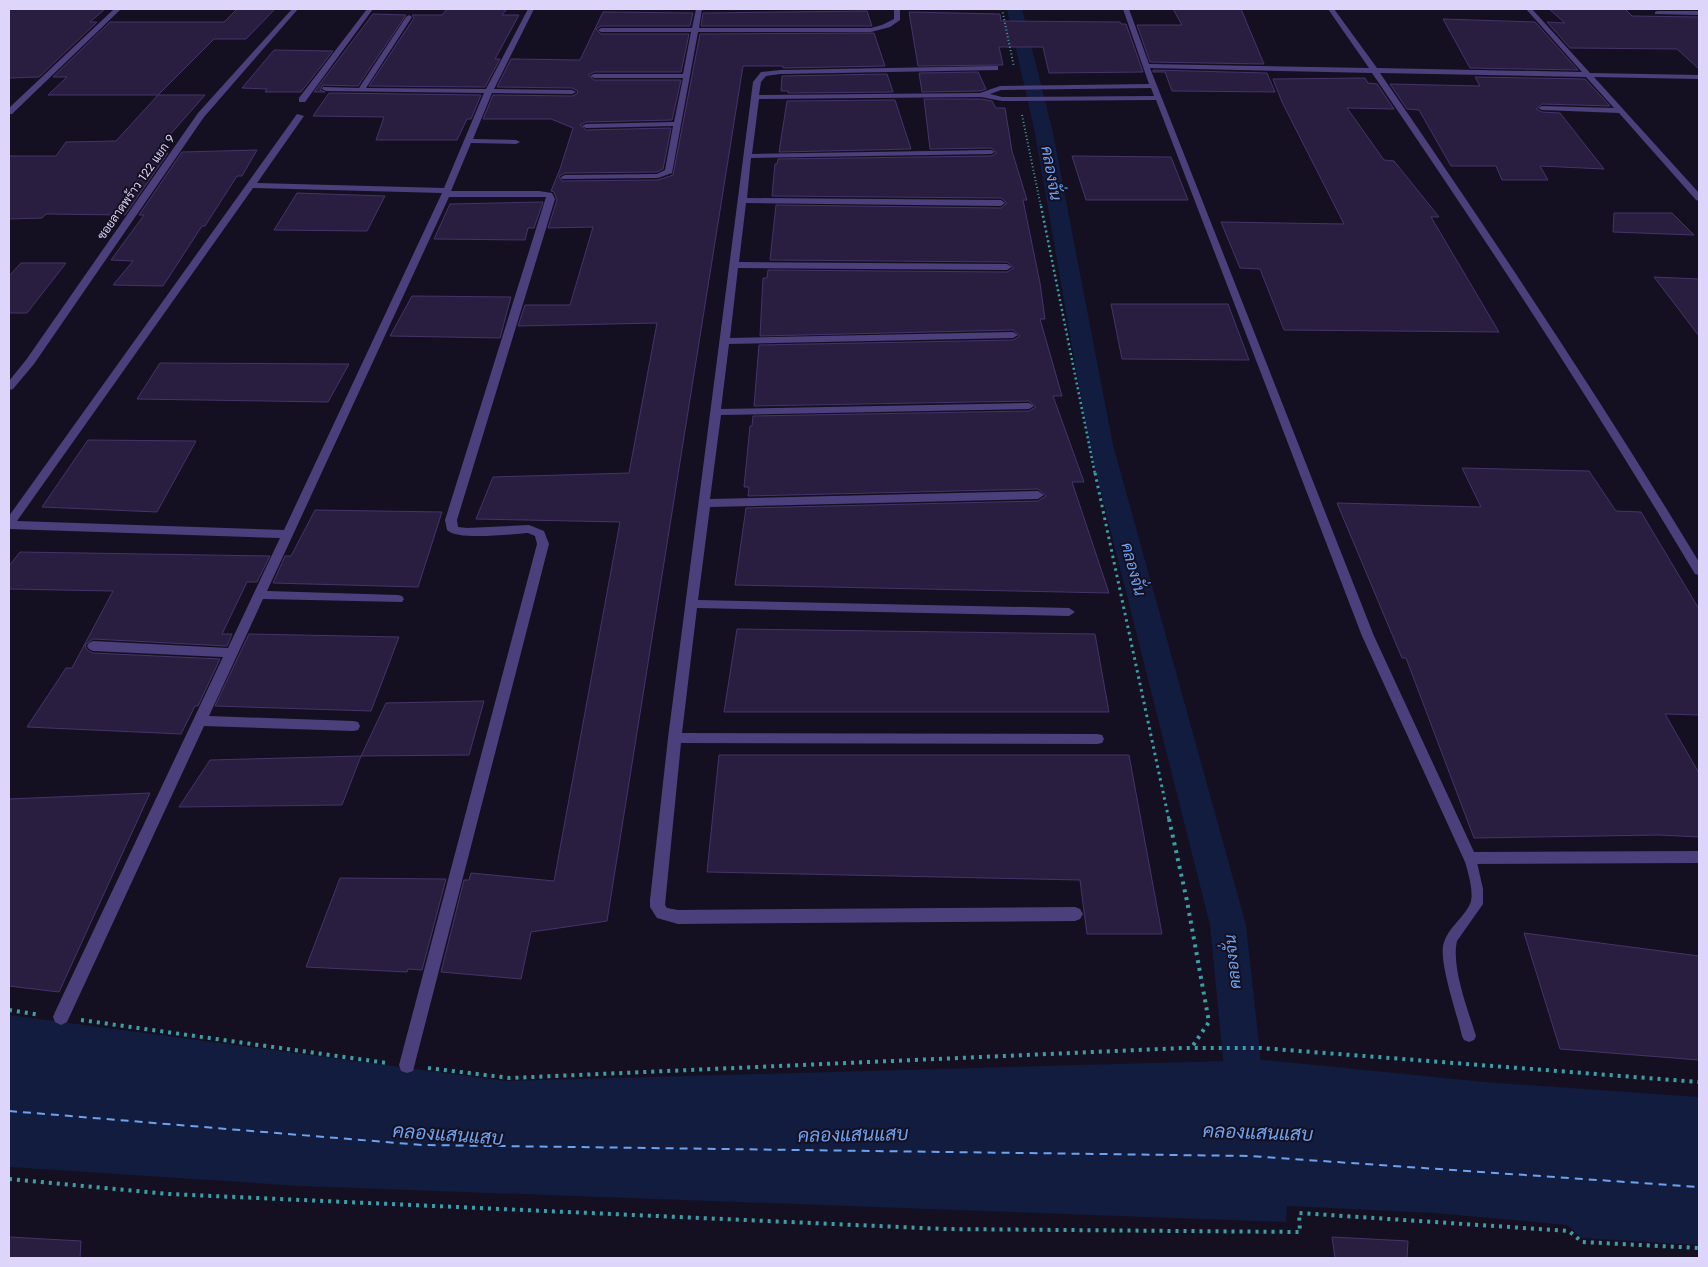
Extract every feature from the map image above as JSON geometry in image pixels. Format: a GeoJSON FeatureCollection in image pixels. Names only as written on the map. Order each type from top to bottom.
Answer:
{"type":"FeatureCollection","features":[{"type":"Feature","properties":{"kind":"street"},"geometry":{"type":"LineString","coordinates":[[9,112],[118,9]]}},
{"type":"Feature","properties":{"kind":"street","name":"ซอยลาดพร้าว 122 แยก 9"},"geometry":{"type":"LineString","coordinates":[[9,388],[36,354],[201,115],[295,9]]}},
{"type":"Feature","properties":{"kind":"street"},"geometry":{"type":"LineString","coordinates":[[302,100],[370,9]]}},
{"type":"Feature","properties":{"kind":"street"},"geometry":{"type":"LineString","coordinates":[[61,1018],[446,192],[490,91],[531,9]]}},
{"type":"Feature","properties":{"kind":"street"},"geometry":{"type":"LineString","coordinates":[[565,177],[665,174],[669,171],[700,9]]}},
{"type":"Feature","properties":{"kind":"street"},"geometry":{"type":"LineString","coordinates":[[601,30],[871,30],[886,28],[892,24],[896,20],[897,9]]}},
{"type":"Feature","properties":{"kind":"street"},"geometry":{"type":"LineString","coordinates":[[1126,9],[1146,66],[1368,636],[1470,858],[1699,857]]}},
{"type":"Feature","properties":{"kind":"street"},"geometry":{"type":"LineString","coordinates":[[1331,9],[1375,70],[1626,450],[1699,571]]}},
{"type":"Feature","properties":{"kind":"street"},"geometry":{"type":"LineString","coordinates":[[1529,9],[1699,198]]}},
{"type":"Feature","properties":{"kind":"street"},"geometry":{"type":"LineString","coordinates":[[361,90],[410,17]]}},
{"type":"Feature","properties":{"kind":"street"},"geometry":{"type":"LineString","coordinates":[[1146,66],[1699,76]]}},
{"type":"Feature","properties":{"kind":"street"},"geometry":{"type":"LineString","coordinates":[[995,68],[780,72],[764,74],[757,82],[675,738],[658,907],[662,914],[678,918],[1075,914]]}},
{"type":"Feature","properties":{"kind":"street"},"geometry":{"type":"LineString","coordinates":[[594,76],[686,76]]}},
{"type":"Feature","properties":{"kind":"street"},"geometry":{"type":"LineString","coordinates":[[981,95],[1000,88],[1154,86]]}},
{"type":"Feature","properties":{"kind":"street"},"geometry":{"type":"LineString","coordinates":[[326,89],[572,92]]}},
{"type":"Feature","properties":{"kind":"street"},"geometry":{"type":"LineString","coordinates":[[755,97],[981,95],[1002,99],[1159,98]]}},
{"type":"Feature","properties":{"kind":"street"},"geometry":{"type":"LineString","coordinates":[[1542,108],[1622,111]]}},
{"type":"Feature","properties":{"kind":"street"},"geometry":{"type":"LineString","coordinates":[[9,524],[300,116]]}},
{"type":"Feature","properties":{"kind":"street"},"geometry":{"type":"LineString","coordinates":[[586,126],[677,124]]}},
{"type":"Feature","properties":{"kind":"street"},"geometry":{"type":"LineString","coordinates":[[468,142],[516,142]]}},
{"type":"Feature","properties":{"kind":"street"},"geometry":{"type":"LineString","coordinates":[[748,156],[990,152]]}},
{"type":"Feature","properties":{"kind":"street"},"geometry":{"type":"LineString","coordinates":[[251,185],[540,194],[549,195],[551,199],[451,520],[453,530],[467,532],[529,528],[540,534],[542,544],[406,1065]]}},
{"type":"Feature","properties":{"kind":"street"},"geometry":{"type":"LineString","coordinates":[[742,200],[1001,203]]}},
{"type":"Feature","properties":{"kind":"street"},"geometry":{"type":"LineString","coordinates":[[734,265],[1007,267]]}},
{"type":"Feature","properties":{"kind":"street"},"geometry":{"type":"LineString","coordinates":[[724,342],[1013,335]]}},
{"type":"Feature","properties":{"kind":"street"},"geometry":{"type":"LineString","coordinates":[[716,412],[1029,406]]}},
{"type":"Feature","properties":{"kind":"street"},"geometry":{"type":"LineString","coordinates":[[704,503],[1038,495]]}},
{"type":"Feature","properties":{"kind":"street"},"geometry":{"type":"LineString","coordinates":[[9,524],[287,534]]}},
{"type":"Feature","properties":{"kind":"street"},"geometry":{"type":"LineString","coordinates":[[259,595],[398,599]]}},
{"type":"Feature","properties":{"kind":"street"},"geometry":{"type":"LineString","coordinates":[[692,604],[1069,612]]}},
{"type":"Feature","properties":{"kind":"street"},"geometry":{"type":"LineString","coordinates":[[93,646],[232,653]]}},
{"type":"Feature","properties":{"kind":"street"},"geometry":{"type":"LineString","coordinates":[[200,721],[353,726]]}},
{"type":"Feature","properties":{"kind":"street"},"geometry":{"type":"LineString","coordinates":[[675,738],[1097,739]]}},
{"type":"Feature","properties":{"kind":"lane"},"geometry":{"type":"LineString","coordinates":[[1656,13],[1699,13]]}},
{"type":"Feature","properties":{"kind":"lane"},"geometry":{"type":"LineString","coordinates":[[1469,1036],[1449,962],[1449,948],[1451,939],[1477,904],[1477,889],[1470,858]]}},
{"type":"Feature","properties":{"kind":"path"},"geometry":{"type":"LineString","coordinates":[[1002,9],[1019,88]]}},
{"type":"Feature","properties":{"kind":"path"},"geometry":{"type":"LineString","coordinates":[[1022,98],[1110,546],[1187,901],[1210,1022],[1192,1047]]}},
{"type":"Feature","properties":{"kind":"path"},"geometry":{"type":"LineString","coordinates":[[9,1010],[510,1078],[1192,1047],[1262,1048],[1699,1082]]}},
{"type":"Feature","properties":{"kind":"path"},"geometry":{"type":"LineString","coordinates":[[9,1179],[169,1194],[302,1201],[1008,1231],[1300,1232],[1299,1213],[1569,1231],[1582,1242],[1699,1248]]}},
{"type":"Feature","properties":{"kind":"water","name":"คลองแสนแสบ"},"geometry":{"type":"Polygon","coordinates":[[[9,1015],[505,1081],[1264,1060],[1484,1082],[1699,1097],[1699,1245],[1582,1238],[1567,1225],[1434,1213],[1287,1206],[1286,1222],[301,1186],[9,1167],[9,1015]]]}},
{"type":"Feature","properties":{"kind":"building"},"geometry":{"type":"Polygon","coordinates":[[[9,9],[105,9],[90,22],[97,22],[39,77],[9,78],[9,9]]]}},
{"type":"Feature","properties":{"kind":"building"},"geometry":{"type":"Polygon","coordinates":[[[237,9],[275,9],[246,39],[214,39],[158,95],[48,95],[67,77],[53,77],[110,22],[224,22],[237,9]]]}},
{"type":"Feature","properties":{"kind":"building"},"geometry":{"type":"Polygon","coordinates":[[[447,9],[507,9],[502,15],[519,15],[495,59],[500,59],[485,87],[369,86],[414,18],[412,15],[442,15],[447,9]]]}},
{"type":"Feature","properties":{"kind":"building"},"geometry":{"type":"Polygon","coordinates":[[[1173,9],[1241,9],[1264,64],[1150,62],[1137,25],[1182,25],[1173,9]]]}},
{"type":"Feature","properties":{"kind":"building"},"geometry":{"type":"Polygon","coordinates":[[[1549,9],[1625,9],[1632,16],[1699,17],[1699,69],[1677,49],[1570,48],[1547,22],[1565,23],[1549,9]]]}},
{"type":"Feature","properties":{"kind":"building"},"geometry":{"type":"Polygon","coordinates":[[[867,11],[872,26],[701,26],[703,13],[867,11]]]}},
{"type":"Feature","properties":{"kind":"building"},"geometry":{"type":"Polygon","coordinates":[[[603,12],[693,13],[690,26],[601,26],[596,29],[601,34],[689,34],[681,72],[594,72],[588,75],[594,80],[681,80],[672,120],[586,122],[580,125],[586,130],[671,128],[663,169],[657,172],[565,173],[559,176],[562,181],[658,180],[673,175],[700,34],[874,33],[885,66],[783,68],[783,66],[743,66],[607,921],[531,932],[521,979],[441,972],[464,880],[469,880],[471,873],[554,881],[620,522],[476,519],[493,477],[629,473],[657,323],[518,326],[525,305],[570,305],[593,227],[548,228],[557,200],[554,192],[551,191],[573,128],[551,119],[483,119],[493,95],[572,96],[577,94],[578,91],[572,88],[497,87],[511,59],[580,60],[603,12]]]}},
{"type":"Feature","properties":{"kind":"building"},"geometry":{"type":"Polygon","coordinates":[[[909,12],[1000,14],[1001,21],[1120,22],[1121,24],[1126,24],[1143,72],[1049,73],[1043,47],[999,47],[1003,65],[918,66],[909,12]]]}},
{"type":"Feature","properties":{"kind":"building"},"geometry":{"type":"Polygon","coordinates":[[[373,14],[406,15],[358,86],[323,85],[320,90],[325,92],[314,92],[373,14]]]}},
{"type":"Feature","properties":{"kind":"building"},"geometry":{"type":"Polygon","coordinates":[[[1443,19],[1535,22],[1578,70],[1470,68],[1443,19]]]}},
{"type":"Feature","properties":{"kind":"building"},"geometry":{"type":"Polygon","coordinates":[[[274,50],[333,51],[301,92],[265,92],[267,89],[242,88],[274,50]]]}},
{"type":"Feature","properties":{"kind":"building"},"geometry":{"type":"Polygon","coordinates":[[[1153,70],[1267,73],[1275,92],[1172,91],[1165,72],[1153,72],[1153,70]]]}},
{"type":"Feature","properties":{"kind":"building"},"geometry":{"type":"Polygon","coordinates":[[[978,72],[986,89],[980,91],[922,92],[919,73],[978,72]]]}},
{"type":"Feature","properties":{"kind":"building"},"geometry":{"type":"Polygon","coordinates":[[[887,74],[893,92],[788,93],[788,91],[781,91],[782,76],[887,74]]]}},
{"type":"Feature","properties":{"kind":"building"},"geometry":{"type":"Polygon","coordinates":[[[1475,77],[1585,79],[1610,106],[1542,104],[1536,109],[1542,112],[1560,113],[1604,169],[1540,166],[1548,180],[1502,180],[1496,166],[1451,166],[1419,110],[1407,109],[1390,84],[1480,86],[1475,77]]]}},
{"type":"Feature","properties":{"kind":"building"},"geometry":{"type":"Polygon","coordinates":[[[1365,78],[1368,83],[1377,84],[1394,109],[1347,108],[1384,160],[1394,161],[1439,217],[1431,217],[1499,332],[1284,330],[1260,269],[1240,268],[1221,222],[1344,224],[1282,102],[1273,79],[1365,78]]]}},
{"type":"Feature","properties":{"kind":"building"},"geometry":{"type":"Polygon","coordinates":[[[329,93],[481,95],[471,119],[467,119],[457,140],[376,140],[384,117],[313,116],[329,93]]]}},
{"type":"Feature","properties":{"kind":"building"},"geometry":{"type":"Polygon","coordinates":[[[158,95],[205,95],[154,153],[168,153],[125,215],[46,214],[42,218],[9,219],[9,156],[56,156],[66,142],[116,141],[158,95]]]}},
{"type":"Feature","properties":{"kind":"building"},"geometry":{"type":"Polygon","coordinates":[[[924,99],[981,99],[992,101],[996,108],[1005,108],[1012,151],[1027,200],[1023,200],[1040,283],[1045,319],[1040,319],[1062,396],[1053,396],[1084,482],[1072,482],[1109,593],[735,585],[746,508],[1038,501],[1046,496],[1038,489],[748,496],[749,487],[744,487],[750,426],[752,426],[753,416],[1029,411],[1036,407],[1029,401],[754,406],[759,345],[1013,340],[1020,336],[1013,330],[760,336],[763,278],[767,278],[768,270],[1007,272],[1014,268],[1007,262],[770,260],[776,205],[1001,208],[1006,204],[1001,198],[772,196],[775,164],[777,164],[778,159],[991,156],[997,153],[991,148],[930,149],[924,99]]]}},
{"type":"Feature","properties":{"kind":"building"},"geometry":{"type":"Polygon","coordinates":[[[895,100],[911,149],[779,152],[787,101],[895,100]]]}},
{"type":"Feature","properties":{"kind":"building"},"geometry":{"type":"Polygon","coordinates":[[[257,150],[242,176],[237,176],[163,286],[113,285],[133,261],[111,260],[144,215],[139,215],[182,152],[257,150]]]}},
{"type":"Feature","properties":{"kind":"building"},"geometry":{"type":"Polygon","coordinates":[[[1072,156],[1171,157],[1188,200],[1086,200],[1072,156]]]}},
{"type":"Feature","properties":{"kind":"building"},"geometry":{"type":"Polygon","coordinates":[[[297,193],[385,196],[367,231],[274,230],[297,193]]]}},
{"type":"Feature","properties":{"kind":"building"},"geometry":{"type":"Polygon","coordinates":[[[543,202],[534,228],[528,228],[525,240],[434,239],[450,204],[543,202]]]}},
{"type":"Feature","properties":{"kind":"building"},"geometry":{"type":"Polygon","coordinates":[[[1614,213],[1672,213],[1694,235],[1613,232],[1614,213]]]}},
{"type":"Feature","properties":{"kind":"building"},"geometry":{"type":"Polygon","coordinates":[[[21,263],[66,263],[27,313],[9,313],[9,276],[21,263]]]}},
{"type":"Feature","properties":{"kind":"building"},"geometry":{"type":"Polygon","coordinates":[[[1654,277],[1699,279],[1699,336],[1654,277]]]}},
{"type":"Feature","properties":{"kind":"building"},"geometry":{"type":"Polygon","coordinates":[[[412,296],[511,297],[500,338],[390,336],[412,296]]]}},
{"type":"Feature","properties":{"kind":"building"},"geometry":{"type":"Polygon","coordinates":[[[1111,304],[1228,304],[1249,360],[1122,359],[1111,304]]]}},
{"type":"Feature","properties":{"kind":"building"},"geometry":{"type":"Polygon","coordinates":[[[160,363],[349,364],[328,402],[137,399],[160,363]]]}},
{"type":"Feature","properties":{"kind":"building"},"geometry":{"type":"Polygon","coordinates":[[[88,440],[196,441],[157,512],[42,507],[88,440]]]}},
{"type":"Feature","properties":{"kind":"building"},"geometry":{"type":"Polygon","coordinates":[[[1462,468],[1589,471],[1616,511],[1641,512],[1699,609],[1699,715],[1665,714],[1699,773],[1699,837],[1659,835],[1474,838],[1406,658],[1402,658],[1337,503],[1481,507],[1462,468]]]}},
{"type":"Feature","properties":{"kind":"building"},"geometry":{"type":"Polygon","coordinates":[[[315,510],[442,512],[418,587],[273,583],[285,556],[291,556],[315,510]]]}},
{"type":"Feature","properties":{"kind":"building"},"geometry":{"type":"Polygon","coordinates":[[[20,552],[270,556],[257,582],[247,582],[222,634],[232,634],[227,646],[93,639],[85,645],[87,650],[93,653],[220,659],[198,706],[195,706],[181,734],[27,727],[66,668],[72,668],[113,591],[9,589],[9,566],[20,552]]]}},
{"type":"Feature","properties":{"kind":"building"},"geometry":{"type":"Polygon","coordinates":[[[737,629],[1095,634],[1109,712],[724,712],[737,629]]]}},
{"type":"Feature","properties":{"kind":"building"},"geometry":{"type":"Polygon","coordinates":[[[249,634],[399,637],[371,711],[215,706],[249,634]]]}},
{"type":"Feature","properties":{"kind":"building"},"geometry":{"type":"Polygon","coordinates":[[[484,701],[469,755],[361,756],[386,703],[484,701]]]}},
{"type":"Feature","properties":{"kind":"building"},"geometry":{"type":"Polygon","coordinates":[[[719,755],[1129,755],[1162,934],[1087,934],[1080,880],[707,872],[719,755]]]}},
{"type":"Feature","properties":{"kind":"building"},"geometry":{"type":"Polygon","coordinates":[[[361,756],[342,805],[179,807],[210,760],[361,756]]]}},
{"type":"Feature","properties":{"kind":"building"},"geometry":{"type":"Polygon","coordinates":[[[150,793],[59,992],[9,986],[9,799],[150,793]]]}},
{"type":"Feature","properties":{"kind":"building"},"geometry":{"type":"Polygon","coordinates":[[[340,878],[446,879],[422,970],[408,969],[407,972],[306,967],[340,878]]]}},
{"type":"Feature","properties":{"kind":"building"},"geometry":{"type":"Polygon","coordinates":[[[1524,933],[1699,956],[1699,1060],[1560,1049],[1524,933]]]}},
{"type":"Feature","properties":{"kind":"building"},"geometry":{"type":"Polygon","coordinates":[[[9,1237],[81,1241],[80,1258],[9,1258],[9,1237]]]}},
{"type":"Feature","properties":{"kind":"building"},"geometry":{"type":"Polygon","coordinates":[[[1332,1237],[1408,1241],[1407,1258],[1335,1258],[1332,1237]]]}},
{"type":"Feature","properties":{"kind":"waterway","name":"คลองจั่น"},"geometry":{"type":"LineString","coordinates":[[1014,9],[1044,133],[1101,445],[1228,925],[1246,1100]]}},
{"type":"Feature","properties":{"kind":"ferry route"},"geometry":{"type":"LineString","coordinates":[[9,1111],[422,1145],[1249,1156],[1699,1187]]}}]}
